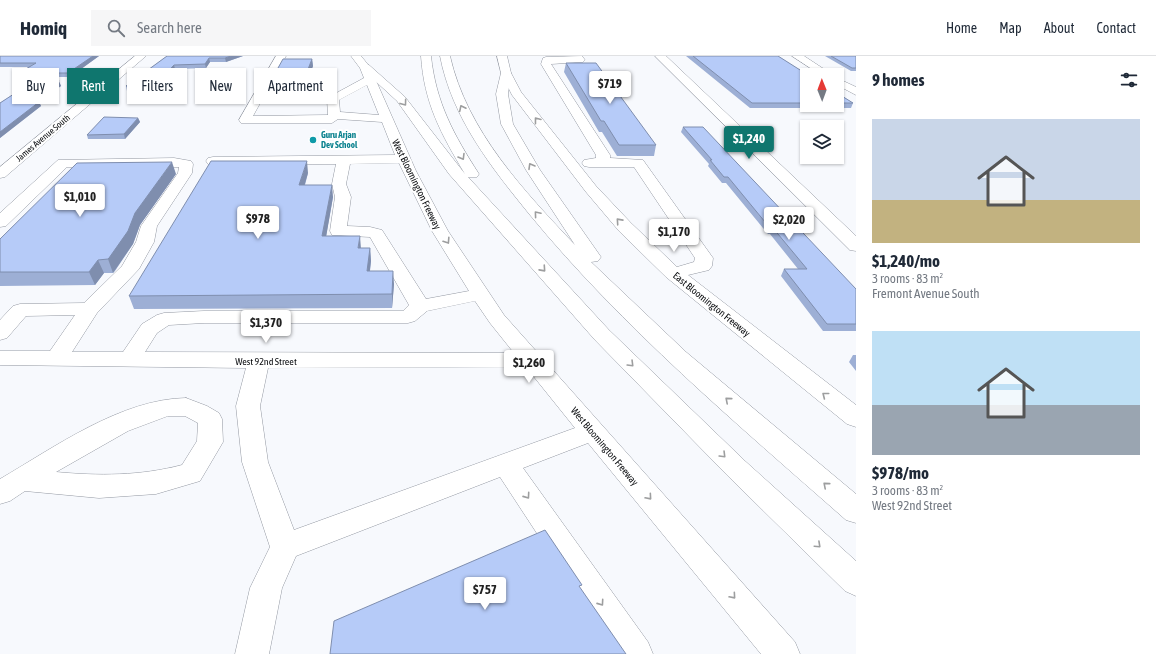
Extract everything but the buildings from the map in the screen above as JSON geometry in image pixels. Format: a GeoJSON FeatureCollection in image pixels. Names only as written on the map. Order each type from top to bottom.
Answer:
{"type":"FeatureCollection","features":[{"type":"Feature","properties":{"kind":"main road","name":"James Avenue South"},"geometry":{"type":"LineString","coordinates":[[0,174],[141,56]]}},
{"type":"Feature","properties":{"kind":"main road"},"geometry":{"type":"LineString","coordinates":[[281,56],[245,120],[332,120],[334,115],[333,98],[364,67],[401,99],[454,171],[602,335],[736,468],[856,581]]}},
{"type":"Feature","properties":{"kind":"main road"},"geometry":{"type":"LineString","coordinates":[[426,56],[427,77],[434,104],[446,131],[473,176],[516,240]]}},
{"type":"Feature","properties":{"kind":"main road"},"geometry":{"type":"LineString","coordinates":[[445,56],[452,86],[468,120],[500,167],[540,217],[622,303],[695,372],[856,511]]}},
{"type":"Feature","properties":{"kind":"main road"},"geometry":{"type":"LineString","coordinates":[[660,56],[856,246]]}},
{"type":"Feature","properties":{"kind":"main road"},"geometry":{"type":"LineString","coordinates":[[797,56],[817,68]]}},
{"type":"Feature","properties":{"kind":"main road"},"geometry":{"type":"LineString","coordinates":[[579,58],[546,60],[549,68],[603,155],[603,162]]}},
{"type":"Feature","properties":{"kind":"main road"},"geometry":{"type":"LineString","coordinates":[[504,65],[502,94],[507,124],[533,170],[622,303]]}},
{"type":"Feature","properties":{"kind":"main road","name":"East Bloomington Freeway"},"geometry":{"type":"LineString","coordinates":[[504,65],[516,93],[590,189],[625,227],[673,273],[856,418]]}},
{"type":"Feature","properties":{"kind":"main road","name":"West Bloomington Freeway"},"geometry":{"type":"LineString","coordinates":[[364,67],[404,159],[440,231],[497,319],[783,654]]}},
{"type":"Feature","properties":{"kind":"main road"},"geometry":{"type":"LineString","coordinates":[[844,85],[856,92]]}},
{"type":"Feature","properties":{"kind":"main road"},"geometry":{"type":"LineString","coordinates":[[334,115],[386,119]]}},
{"type":"Feature","properties":{"kind":"main road"},"geometry":{"type":"LineString","coordinates":[[213,161],[344,161],[404,159]]}},
{"type":"Feature","properties":{"kind":"main road"},"geometry":{"type":"LineString","coordinates":[[344,161],[339,184],[343,197],[338,232],[376,234],[420,306]]}},
{"type":"Feature","properties":{"kind":"main road"},"geometry":{"type":"LineString","coordinates":[[0,222],[63,163],[174,162],[186,164],[185,173],[149,226],[146,242],[130,269],[89,309],[57,358]]}},
{"type":"Feature","properties":{"kind":"main road"},"geometry":{"type":"LineString","coordinates":[[572,165],[603,162],[638,163],[704,258],[703,266],[673,273]]}},
{"type":"Feature","properties":{"kind":"main road"},"geometry":{"type":"LineString","coordinates":[[129,360],[149,329],[164,319],[204,317],[408,317],[420,306],[481,294]]}},
{"type":"Feature","properties":{"kind":"main road"},"geometry":{"type":"LineString","coordinates":[[0,333],[20,310],[89,309]]}},
{"type":"Feature","properties":{"kind":"main road","name":"West 92nd Street"},"geometry":{"type":"LineString","coordinates":[[0,358],[259,361],[532,360]]}},
{"type":"Feature","properties":{"kind":"main road"},"geometry":{"type":"LineString","coordinates":[[259,361],[248,406],[254,462],[285,547]]}},
{"type":"Feature","properties":{"kind":"main road"},"geometry":{"type":"LineString","coordinates":[[186,407],[210,419],[210,442],[191,473],[156,483],[99,487],[11,486],[124,421],[159,408],[186,407]]}},
{"type":"Feature","properties":{"kind":"main road"},"geometry":{"type":"LineString","coordinates":[[252,654],[266,588],[285,547],[593,431]]}},
{"type":"Feature","properties":{"kind":"main road"},"geometry":{"type":"LineString","coordinates":[[505,464],[636,654]]}},
{"type":"Feature","properties":{"kind":"place","name":"Guru Arjan Dev School"},"geometry":{"type":"Point","coordinates":[313,140]}}]}
